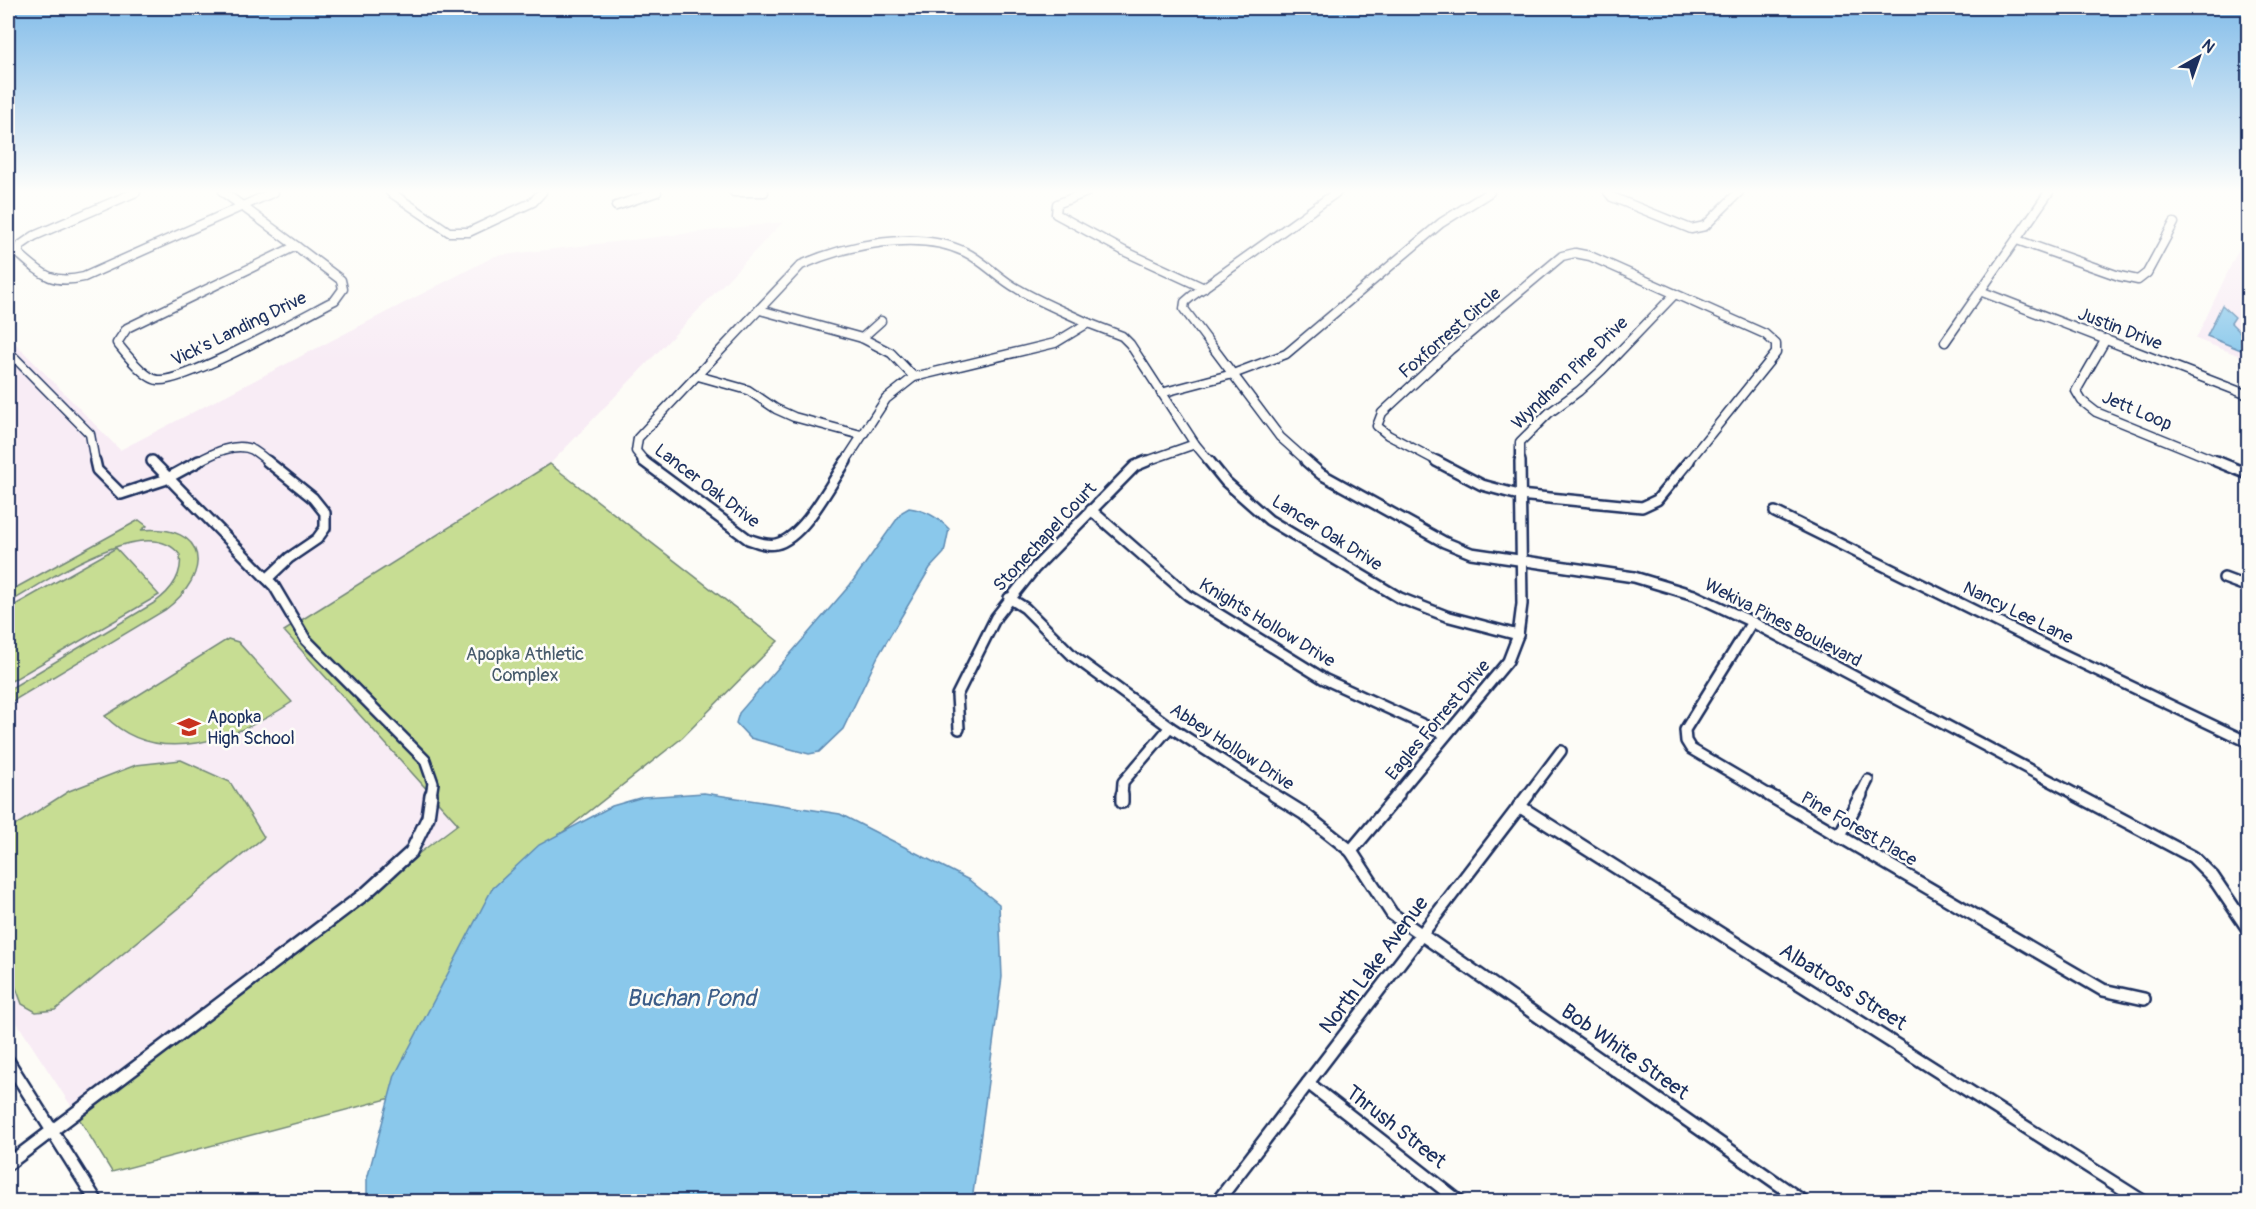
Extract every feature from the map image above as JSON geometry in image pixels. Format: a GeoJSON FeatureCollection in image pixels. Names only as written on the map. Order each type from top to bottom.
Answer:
{"type":"FeatureCollection","features":[{"type":"Feature","properties":{"kind":"street"},"geometry":{"type":"LineString","coordinates":[[20,248],[18,253],[49,279],[68,282],[148,248]]}},
{"type":"Feature","properties":{"kind":"street","name":"Vick's Landing Drive"},"geometry":{"type":"LineString","coordinates":[[291,248],[138,321],[121,334],[117,344],[150,377],[159,380],[172,378],[190,372],[335,300],[342,289],[341,280],[299,248]]}},
{"type":"Feature","properties":{"kind":"street","name":"Lancer Oak Drive"},"geometry":{"type":"LineString","coordinates":[[856,248],[826,254],[801,265],[638,438],[636,451],[643,461],[739,532],[764,546],[777,545],[793,535],[808,518],[886,399],[914,377],[1055,343],[1088,323]]}},
{"type":"Feature","properties":{"kind":"street","name":"Lancer Oak Drive"},"geometry":{"type":"LineString","coordinates":[[956,248],[966,252],[1017,289],[1088,323],[1122,336],[1130,344],[1195,444],[1226,482],[1269,520],[1400,598],[1446,616],[1518,635]]}},
{"type":"Feature","properties":{"kind":"street"},"geometry":{"type":"LineString","coordinates":[[1119,248],[1204,288],[1259,248]]}},
{"type":"Feature","properties":{"kind":"street"},"geometry":{"type":"LineString","coordinates":[[1161,393],[1233,374],[1286,354],[1411,248]]}},
{"type":"Feature","properties":{"kind":"street"},"geometry":{"type":"LineString","coordinates":[[1945,342],[2011,248]]}},
{"type":"Feature","properties":{"kind":"street"},"geometry":{"type":"LineString","coordinates":[[2041,248],[2138,280],[2147,273],[2161,248]]}},
{"type":"Feature","properties":{"kind":"street","name":"Foxforrest Circle"},"geometry":{"type":"LineString","coordinates":[[1575,253],[1590,256],[1765,334],[1776,344],[1776,353],[1657,500],[1642,507],[1627,507],[1519,495],[1482,485],[1388,435],[1377,426],[1382,413],[1450,350],[1562,256],[1575,253]]}},
{"type":"Feature","properties":{"kind":"street","name":"Wekiva Pines Boulevard"},"geometry":{"type":"LineString","coordinates":[[1204,288],[1185,302],[1184,309],[1280,437],[1321,474],[1444,542],[1472,553],[1634,577],[1694,595],[1752,622],[2193,857],[2212,877],[2248,929]]}},
{"type":"Feature","properties":{"kind":"street","name":"Justin Drive"},"geometry":{"type":"LineString","coordinates":[[1980,291],[2248,395]]}},
{"type":"Feature","properties":{"kind":"street","name":"Wyndham Pine Drive"},"geometry":{"type":"LineString","coordinates":[[1521,561],[1520,442],[1549,413],[1579,391],[1602,370],[1675,294]]}},
{"type":"Feature","properties":{"kind":"street"},"geometry":{"type":"LineString","coordinates":[[760,310],[862,338],[891,353],[914,377]]}},
{"type":"Feature","properties":{"kind":"street"},"geometry":{"type":"LineString","coordinates":[[862,338],[881,321]]}},
{"type":"Feature","properties":{"kind":"street","name":"Jett Loop"},"geometry":{"type":"LineString","coordinates":[[2106,339],[2076,391],[2082,401],[2096,412],[2248,474]]}},
{"type":"Feature","properties":{"kind":"street"},"geometry":{"type":"LineString","coordinates":[[8,351],[90,434],[97,470],[121,494],[169,478],[210,457],[243,446],[252,449],[313,498],[325,513],[324,528],[317,539],[289,558],[267,579]]}},
{"type":"Feature","properties":{"kind":"street"},"geometry":{"type":"LineString","coordinates":[[698,376],[748,390],[776,409],[794,417],[861,435]]}},
{"type":"Feature","properties":{"kind":"street","name":"Stonechapel Court"},"geometry":{"type":"LineString","coordinates":[[959,729],[957,695],[984,638],[1009,598],[1035,568],[1135,466],[1195,444]]}},
{"type":"Feature","properties":{"kind":"street"},"geometry":{"type":"LineString","coordinates":[[8,1164],[366,893],[411,852],[429,817],[433,783],[425,760],[306,640],[267,579],[152,461]]}},
{"type":"Feature","properties":{"kind":"street","name":"Knights Hollow Drive"},"geometry":{"type":"LineString","coordinates":[[1091,510],[1188,595],[1324,679],[1446,735]]}},
{"type":"Feature","properties":{"kind":"street","name":"Nancy Lee Lane"},"geometry":{"type":"LineString","coordinates":[[1775,512],[2052,649],[2248,742]]}},
{"type":"Feature","properties":{"kind":"street","name":"Eagles Forrest Drive"},"geometry":{"type":"LineString","coordinates":[[1351,851],[1508,661],[1518,635],[1522,604],[1521,561]]}},
{"type":"Feature","properties":{"kind":"street"},"geometry":{"type":"LineString","coordinates":[[2224,578],[2248,587]]}},
{"type":"Feature","properties":{"kind":"street","name":"Abbey Hollow Drive"},"geometry":{"type":"LineString","coordinates":[[1009,598],[1025,608],[1074,656],[1170,727],[1303,813],[1351,851],[1392,914],[1423,934]]}},
{"type":"Feature","properties":{"kind":"street","name":"Pine Forest Place"},"geometry":{"type":"LineString","coordinates":[[1752,622],[1685,730],[1686,741],[1691,749],[2103,990],[2144,999]]}},
{"type":"Feature","properties":{"kind":"street"},"geometry":{"type":"LineString","coordinates":[[1122,802],[1123,782],[1170,727]]}},
{"type":"Feature","properties":{"kind":"street","name":"North Lake Avenue"},"geometry":{"type":"LineString","coordinates":[[1217,1202],[1561,751]]}},
{"type":"Feature","properties":{"kind":"street"},"geometry":{"type":"LineString","coordinates":[[1839,837],[1868,780]]}},
{"type":"Feature","properties":{"kind":"street","name":"Albatross Street"},"geometry":{"type":"LineString","coordinates":[[1519,806],[2144,1202]]}},
{"type":"Feature","properties":{"kind":"street","name":"Bob White Street"},"geometry":{"type":"LineString","coordinates":[[1423,934],[1804,1202]]}},
{"type":"Feature","properties":{"kind":"street"},"geometry":{"type":"LineString","coordinates":[[8,1061],[97,1202]]}},
{"type":"Feature","properties":{"kind":"street","name":"Thrush Street"},"geometry":{"type":"LineString","coordinates":[[1308,1083],[1460,1202]]}},
{"type":"Feature","properties":{"kind":"shaded area","name":"Apopka High School"},"geometry":{"type":"Polygon","coordinates":[[[559,248],[758,248],[550,464],[284,631],[458,823],[75,1112],[8,1009],[8,336],[120,450],[495,256],[559,248]]]}},
{"type":"Feature","properties":{"kind":"shaded area"},"geometry":{"type":"Polygon","coordinates":[[[2239,248],[2248,248],[2248,359],[2196,339],[2239,248]]]}},
{"type":"Feature","properties":{"kind":"green space","name":"Apopka Athletic Complex"},"geometry":{"type":"Polygon","coordinates":[[[550,464],[778,641],[682,738],[524,863],[497,1070],[112,1172],[75,1112],[458,824],[284,631],[550,464]]]}},
{"type":"Feature","properties":{"kind":"green space"},"geometry":{"type":"Polygon","coordinates":[[[139,520],[147,526],[141,530],[164,530],[180,535],[191,543],[196,554],[196,567],[191,581],[181,596],[165,610],[8,704],[8,690],[154,603],[166,593],[178,576],[180,555],[165,543],[144,541],[120,545],[69,568],[8,603],[8,592],[139,520]]]}},
{"type":"Feature","properties":{"kind":"green space"},"geometry":{"type":"Polygon","coordinates":[[[116,548],[159,595],[8,683],[8,609],[116,548]]]}},
{"type":"Feature","properties":{"kind":"green space"},"geometry":{"type":"Polygon","coordinates":[[[228,639],[238,642],[292,702],[248,727],[198,743],[173,745],[149,742],[126,732],[105,716],[228,639]]]}},
{"type":"Feature","properties":{"kind":"green space"},"geometry":{"type":"Polygon","coordinates":[[[181,760],[230,782],[264,837],[55,1010],[36,1012],[22,1004],[8,966],[8,830],[69,791],[136,765],[181,760]]]}},
{"type":"Feature","properties":{"kind":"water"},"geometry":{"type":"Polygon","coordinates":[[[2222,305],[2235,317],[2231,323],[2248,340],[2248,353],[2207,336],[2222,305]]]}},
{"type":"Feature","properties":{"kind":"water"},"geometry":{"type":"Polygon","coordinates":[[[909,508],[931,515],[949,529],[944,553],[930,568],[878,656],[843,729],[819,752],[809,754],[750,738],[736,723],[739,713],[850,585],[902,512],[909,508]]]}},
{"type":"Feature","properties":{"kind":"water","name":"Buchan Pond"},"geometry":{"type":"Polygon","coordinates":[[[704,793],[840,814],[969,880],[999,904],[1002,977],[972,1201],[367,1201],[367,1179],[395,1075],[492,889],[539,845],[612,806],[643,797],[704,793]]]}},
{"type":"Feature","properties":{"kind":"place","name":"Apopka High School"},"geometry":{"type":"Point","coordinates":[189,727]}}]}
